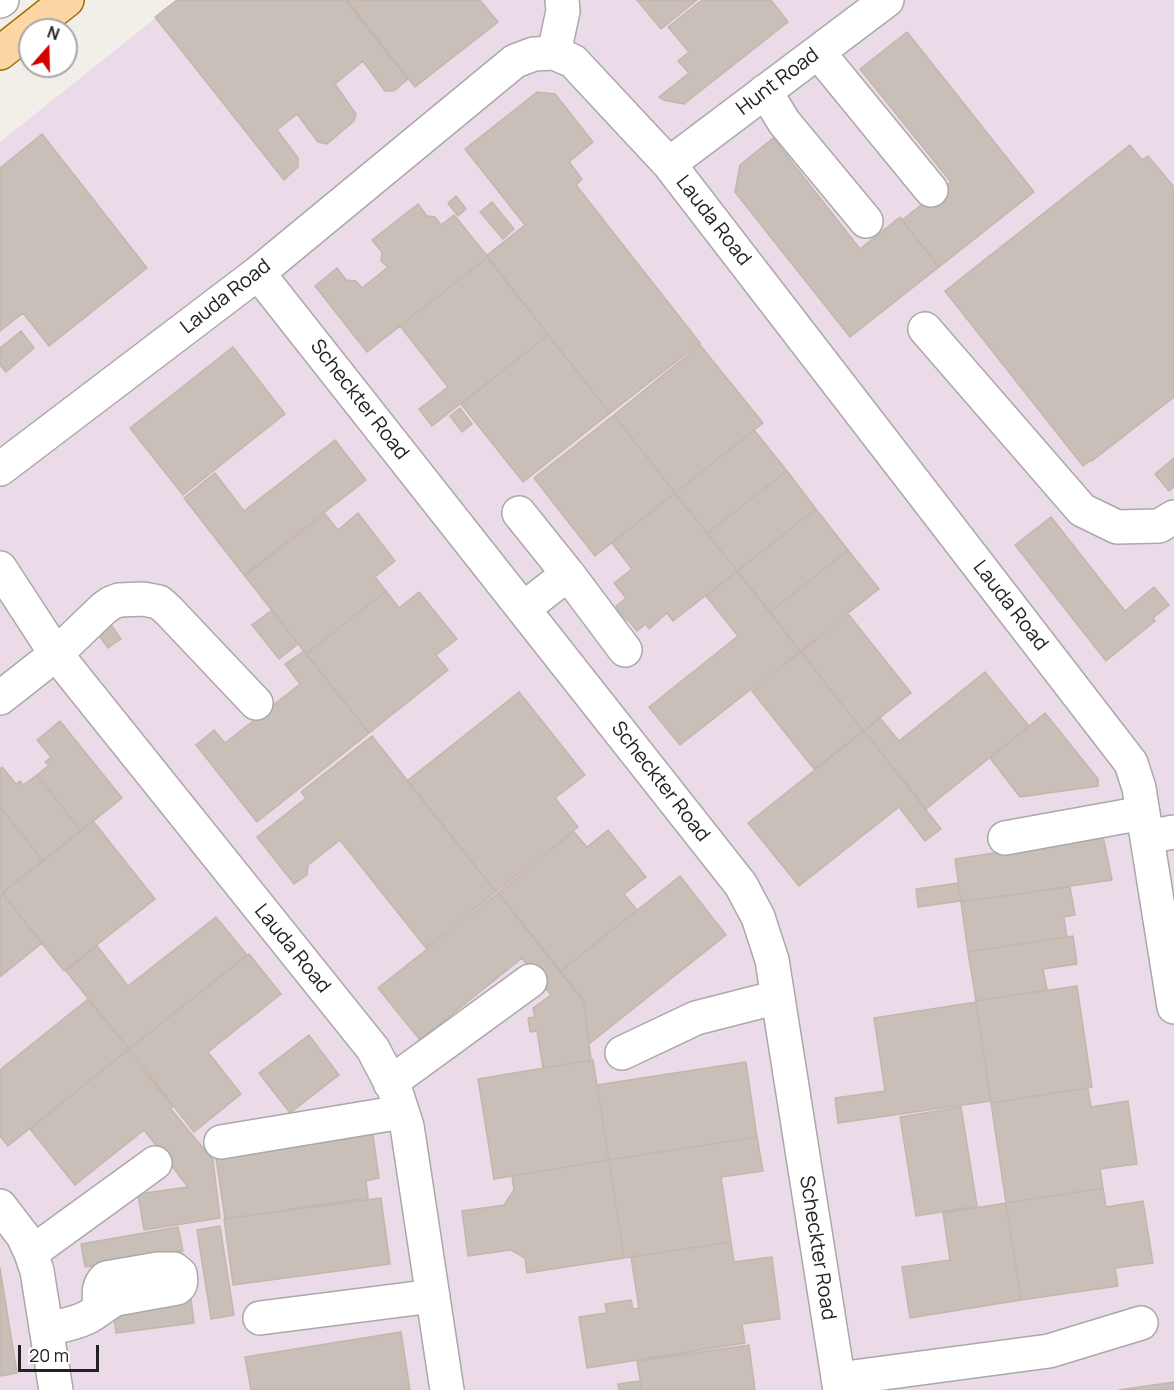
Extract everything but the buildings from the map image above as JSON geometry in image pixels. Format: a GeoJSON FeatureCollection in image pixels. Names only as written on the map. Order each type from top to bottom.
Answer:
{"type":"FeatureCollection","features":[{"type":"Feature","properties":{"kind":"main road"},"geometry":{"type":"LineString","coordinates":[[0,53],[68,0]]}},
{"type":"Feature","properties":{"kind":"street"},"geometry":{"type":"LineString","coordinates":[[0,34],[43,0]]}},
{"type":"Feature","properties":{"kind":"street"},"geometry":{"type":"LineString","coordinates":[[554,53],[563,11],[561,0]]}},
{"type":"Feature","properties":{"kind":"street","name":"Hunt Road"},"geometry":{"type":"LineString","coordinates":[[669,164],[887,0]]}},
{"type":"Feature","properties":{"kind":"street"},"geometry":{"type":"LineString","coordinates":[[818,52],[931,190]]}},
{"type":"Feature","properties":{"kind":"street","name":"Lauda Road"},"geometry":{"type":"LineString","coordinates":[[0,469],[258,273],[514,61],[534,54],[554,53],[573,61],[669,164],[1131,763],[1155,828],[1174,1007]]}},
{"type":"Feature","properties":{"kind":"street"},"geometry":{"type":"LineString","coordinates":[[765,91],[784,122],[866,222]]}},
{"type":"Feature","properties":{"kind":"street","name":"Scheckter Road"},"geometry":{"type":"LineString","coordinates":[[258,273],[741,885],[758,917],[772,960],[839,1385]]}},
{"type":"Feature","properties":{"kind":"street"},"geometry":{"type":"LineString","coordinates":[[925,329],[1082,510],[1117,527],[1159,526],[1174,517]]}},
{"type":"Feature","properties":{"kind":"street"},"geometry":{"type":"LineString","coordinates":[[519,513],[625,650]]}},
{"type":"Feature","properties":{"kind":"street","name":"Lauda Road"},"geometry":{"type":"LineString","coordinates":[[0,568],[56,654],[373,1049],[397,1095],[407,1126],[447,1390]]}},
{"type":"Feature","properties":{"kind":"street"},"geometry":{"type":"LineString","coordinates":[[523,609],[568,574]]}},
{"type":"Feature","properties":{"kind":"street"},"geometry":{"type":"LineString","coordinates":[[0,698],[56,654],[104,608],[119,600],[133,599],[159,602],[256,703]]}},
{"type":"Feature","properties":{"kind":"street"},"geometry":{"type":"LineString","coordinates":[[1005,838],[1155,828]]}},
{"type":"Feature","properties":{"kind":"street"},"geometry":{"type":"LineString","coordinates":[[390,1083],[530,981]]}},
{"type":"Feature","properties":{"kind":"street"},"geometry":{"type":"LineString","coordinates":[[622,1053],[696,1018],[778,997]]}},
{"type":"Feature","properties":{"kind":"street"},"geometry":{"type":"LineString","coordinates":[[221,1142],[402,1113]]}},
{"type":"Feature","properties":{"kind":"street"},"geometry":{"type":"LineString","coordinates":[[31,1253],[155,1163]]}},
{"type":"Feature","properties":{"kind":"street"},"geometry":{"type":"LineString","coordinates":[[0,1206],[23,1236],[37,1271],[56,1390]]}},
{"type":"Feature","properties":{"kind":"street"},"geometry":{"type":"LineString","coordinates":[[260,1318],[433,1296]]}},
{"type":"Feature","properties":{"kind":"street"},"geometry":{"type":"LineString","coordinates":[[46,1329],[81,1320],[100,1309]]}},
{"type":"Feature","properties":{"kind":"street"},"geometry":{"type":"LineString","coordinates":[[839,1385],[1049,1351],[1141,1323]]}},
{"type":"Feature","properties":{"kind":"shaded area"},"geometry":{"type":"Polygon","coordinates":[[[178,0],[1174,0],[1174,1390],[0,1390],[0,142],[178,0]]]}}]}
